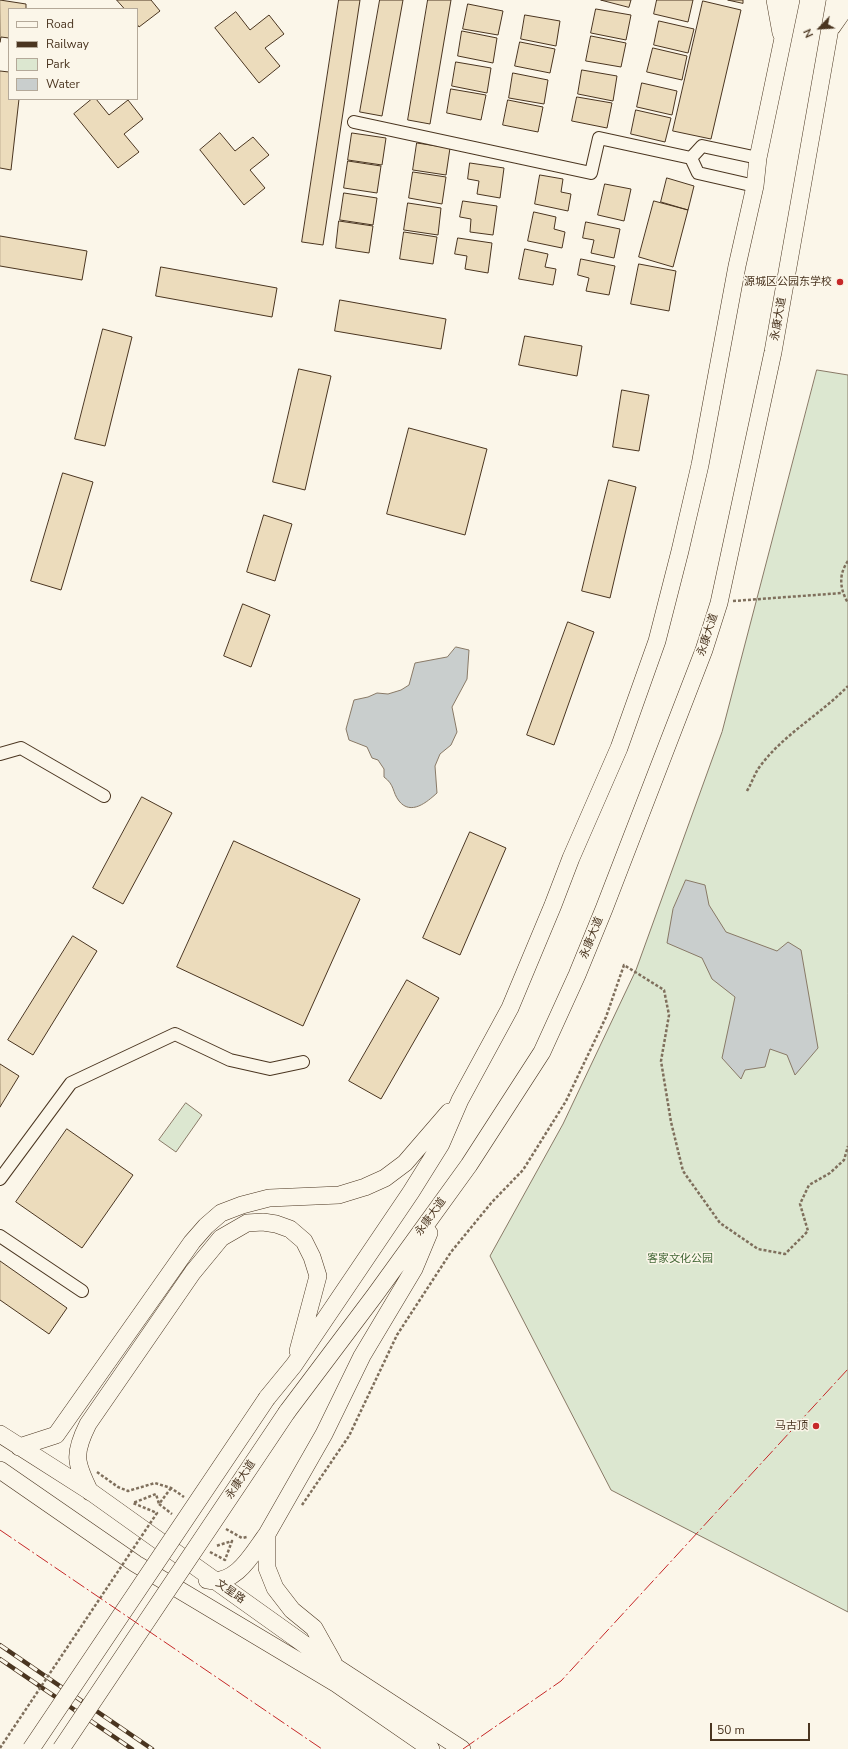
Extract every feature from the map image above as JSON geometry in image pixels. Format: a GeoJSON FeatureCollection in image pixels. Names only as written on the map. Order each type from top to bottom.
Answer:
{"type":"FeatureCollection","features":[{"type":"Feature","properties":{"kind":"street"},"geometry":{"type":"LineString","coordinates":[[775,0],[782,42]]}},
{"type":"Feature","properties":{"kind":"street"},"geometry":{"type":"LineString","coordinates":[[31,1749],[267,1398],[294,1365],[411,1192],[441,1144],[460,1100],[510,1008],[571,858],[619,748],[657,641],[700,465],[737,266],[754,186],[758,158],[791,0]]}},
{"type":"Feature","properties":{"kind":"street","name":"永康大道"},"geometry":{"type":"LineString","coordinates":[[61,1749],[287,1412],[375,1295],[469,1165],[542,1052],[561,1010],[604,909],[704,650],[719,602],[773,352],[835,0]]}},
{"type":"Feature","properties":{"kind":"street"},"geometry":{"type":"LineString","coordinates":[[829,32],[848,4]]}},
{"type":"Feature","properties":{"kind":"street"},"geometry":{"type":"LineString","coordinates":[[354,122],[591,173],[599,138],[691,158]]}},
{"type":"Feature","properties":{"kind":"street"},"geometry":{"type":"LineString","coordinates":[[691,158],[702,146],[758,158]]}},
{"type":"Feature","properties":{"kind":"street"},"geometry":{"type":"LineString","coordinates":[[691,158],[698,173],[754,186]]}},
{"type":"Feature","properties":{"kind":"street"},"geometry":{"type":"LineString","coordinates":[[0,754],[20,748],[104,796]]}},
{"type":"Feature","properties":{"kind":"street"},"geometry":{"type":"LineString","coordinates":[[0,1179],[71,1083],[175,1034],[230,1060],[270,1069],[303,1062]]}},
{"type":"Feature","properties":{"kind":"street"},"geometry":{"type":"LineString","coordinates":[[18,1446],[56,1434],[192,1242],[206,1226],[221,1213],[242,1205],[269,1198],[339,1195],[385,1178],[405,1163],[460,1100]]}},
{"type":"Feature","properties":{"kind":"street"},"geometry":{"type":"LineString","coordinates":[[136,1564],[215,1582],[240,1570],[266,1534],[324,1434],[362,1356],[414,1270],[440,1204]]}},
{"type":"Feature","properties":{"kind":"street"},"geometry":{"type":"LineString","coordinates":[[91,1492],[81,1474],[77,1458],[80,1441],[88,1424],[192,1272],[221,1238],[247,1223],[263,1222],[276,1224],[290,1229],[304,1241],[312,1257],[318,1276],[294,1365]]}},
{"type":"Feature","properties":{"kind":"street"},"geometry":{"type":"LineString","coordinates":[[0,1236],[82,1291]]}},
{"type":"Feature","properties":{"kind":"street","name":"文星路"},"geometry":{"type":"LineString","coordinates":[[0,1434],[91,1492],[336,1668],[462,1749]]}},
{"type":"Feature","properties":{"kind":"street","name":"文星路"},"geometry":{"type":"LineString","coordinates":[[0,1470],[136,1564],[337,1684],[431,1749]]}},
{"type":"Feature","properties":{"kind":"street"},"geometry":{"type":"LineString","coordinates":[[266,1534],[267,1568],[274,1588],[292,1610],[314,1628],[336,1668]]}},
{"type":"Feature","properties":{"kind":"path"},"geometry":{"type":"LineString","coordinates":[[848,561],[844,566],[840,579],[842,593],[848,603]]}},
{"type":"Feature","properties":{"kind":"path"},"geometry":{"type":"LineString","coordinates":[[719,602],[842,593]]}},
{"type":"Feature","properties":{"kind":"path"},"geometry":{"type":"LineString","coordinates":[[747,791],[758,770],[770,754],[815,713],[832,702],[848,686]]}},
{"type":"Feature","properties":{"kind":"path"},"geometry":{"type":"LineString","coordinates":[[624,965],[664,990],[669,1015],[661,1062],[673,1129],[683,1171],[720,1223],[758,1249],[785,1254],[808,1231],[800,1204],[809,1185],[830,1173],[844,1160],[848,1146]]}},
{"type":"Feature","properties":{"kind":"path"},"geometry":{"type":"LineString","coordinates":[[0,1748],[157,1513],[133,1503],[156,1494],[159,1504]]}},
{"type":"Feature","properties":{"kind":"green space","name":"客家文化公园"},"geometry":{"type":"Polygon","coordinates":[[[817,370],[848,375],[848,1612],[611,1490],[490,1256],[563,1124],[636,970],[722,732],[817,370]]]}},
{"type":"Feature","properties":{"kind":"green space"},"geometry":{"type":"Polygon","coordinates":[[[186,1103],[202,1115],[176,1152],[159,1140],[186,1103]]]}},
{"type":"Feature","properties":{"kind":"water"},"geometry":{"type":"Polygon","coordinates":[[[456,647],[469,650],[467,679],[452,707],[457,732],[451,745],[440,754],[435,766],[437,793],[419,806],[409,807],[399,801],[392,786],[384,777],[384,769],[378,760],[372,758],[367,747],[349,740],[346,729],[354,700],[368,697],[377,693],[388,694],[401,690],[409,685],[415,663],[447,657],[456,647]]]}},
{"type":"Feature","properties":{"kind":"water"},"geometry":{"type":"Polygon","coordinates":[[[686,880],[705,885],[709,905],[726,932],[777,951],[788,942],[801,950],[818,1048],[795,1075],[787,1055],[770,1049],[765,1067],[745,1070],[741,1079],[722,1058],[735,997],[712,979],[702,958],[667,943],[673,909],[686,880]]]}},
{"type":"Feature","properties":{"kind":"building"},"geometry":{"type":"Polygon","coordinates":[[[0,0],[26,4],[26,8],[8,8],[8,38],[1,37],[0,42],[0,0]]]}},
{"type":"Feature","properties":{"kind":"building"},"geometry":{"type":"Polygon","coordinates":[[[117,0],[151,0],[160,11],[139,27],[138,8],[124,8],[117,0]]]}},
{"type":"Feature","properties":{"kind":"building"},"geometry":{"type":"Polygon","coordinates":[[[339,0],[360,0],[323,245],[302,242],[339,0]]]}},
{"type":"Feature","properties":{"kind":"building"},"geometry":{"type":"Polygon","coordinates":[[[380,0],[403,0],[382,116],[360,112],[380,0]]]}},
{"type":"Feature","properties":{"kind":"building"},"geometry":{"type":"Polygon","coordinates":[[[428,0],[451,0],[430,124],[408,120],[428,0]]]}},
{"type":"Feature","properties":{"kind":"building"},"geometry":{"type":"Polygon","coordinates":[[[601,0],[631,0],[629,7],[601,0]]]}},
{"type":"Feature","properties":{"kind":"building"},"geometry":{"type":"Polygon","coordinates":[[[657,0],[693,0],[688,22],[654,14],[657,0]]]}},
{"type":"Feature","properties":{"kind":"building"},"geometry":{"type":"Polygon","coordinates":[[[728,0],[743,0],[743,3],[728,0]]]}},
{"type":"Feature","properties":{"kind":"building"},"geometry":{"type":"Polygon","coordinates":[[[703,1],[741,10],[711,139],[673,131],[703,1]]]}},
{"type":"Feature","properties":{"kind":"building"},"geometry":{"type":"Polygon","coordinates":[[[468,4],[503,11],[498,35],[463,29],[468,4]]]}},
{"type":"Feature","properties":{"kind":"building"},"geometry":{"type":"Polygon","coordinates":[[[596,9],[631,15],[626,40],[591,33],[596,9]]]}},
{"type":"Feature","properties":{"kind":"building"},"geometry":{"type":"Polygon","coordinates":[[[236,12],[250,30],[269,15],[284,34],[265,48],[280,66],[259,83],[215,28],[236,12]]]}},
{"type":"Feature","properties":{"kind":"building"},"geometry":{"type":"Polygon","coordinates":[[[525,15],[560,21],[556,46],[521,39],[525,15]]]}},
{"type":"Feature","properties":{"kind":"building"},"geometry":{"type":"Polygon","coordinates":[[[659,21],[694,29],[688,53],[654,45],[659,21]]]}},
{"type":"Feature","properties":{"kind":"building"},"geometry":{"type":"Polygon","coordinates":[[[462,31],[497,38],[493,63],[458,56],[462,31]]]}},
{"type":"Feature","properties":{"kind":"building"},"geometry":{"type":"Polygon","coordinates":[[[591,36],[626,43],[621,67],[586,61],[591,36]]]}},
{"type":"Feature","properties":{"kind":"building"},"geometry":{"type":"Polygon","coordinates":[[[520,42],[555,49],[550,73],[515,66],[520,42]]]}},
{"type":"Feature","properties":{"kind":"building"},"geometry":{"type":"Polygon","coordinates":[[[653,48],[687,56],[682,80],[647,72],[653,48]]]}},
{"type":"Feature","properties":{"kind":"building"},"geometry":{"type":"Polygon","coordinates":[[[456,62],[491,68],[487,93],[452,86],[456,62]]]}},
{"type":"Feature","properties":{"kind":"building"},"geometry":{"type":"Polygon","coordinates":[[[582,70],[617,76],[613,101],[578,94],[582,70]]]}},
{"type":"Feature","properties":{"kind":"building"},"geometry":{"type":"Polygon","coordinates":[[[0,71],[8,72],[8,100],[19,100],[11,170],[0,168],[0,71]]]}},
{"type":"Feature","properties":{"kind":"building"},"geometry":{"type":"Polygon","coordinates":[[[513,73],[548,80],[544,104],[509,98],[513,73]]]}},
{"type":"Feature","properties":{"kind":"building"},"geometry":{"type":"Polygon","coordinates":[[[642,83],[677,91],[672,115],[637,107],[642,83]]]}},
{"type":"Feature","properties":{"kind":"building"},"geometry":{"type":"Polygon","coordinates":[[[451,89],[486,95],[481,120],[447,113],[451,89]]]}},
{"type":"Feature","properties":{"kind":"building"},"geometry":{"type":"Polygon","coordinates":[[[577,97],[612,103],[607,128],[572,121],[577,97]]]}},
{"type":"Feature","properties":{"kind":"building"},"geometry":{"type":"Polygon","coordinates":[[[91,100],[97,100],[109,115],[128,100],[143,119],[124,134],[139,152],[118,168],[74,114],[91,100]]]}},
{"type":"Feature","properties":{"kind":"building"},"geometry":{"type":"Polygon","coordinates":[[[508,100],[543,107],[538,132],[503,125],[508,100]]]}},
{"type":"Feature","properties":{"kind":"building"},"geometry":{"type":"Polygon","coordinates":[[[636,110],[671,118],[665,142],[631,134],[636,110]]]}},
{"type":"Feature","properties":{"kind":"building"},"geometry":{"type":"Polygon","coordinates":[[[220,133],[235,151],[253,137],[269,155],[250,170],[265,188],[244,205],[200,150],[220,133]]]}},
{"type":"Feature","properties":{"kind":"building"},"geometry":{"type":"Polygon","coordinates":[[[352,133],[386,138],[382,165],[348,160],[352,133]]]}},
{"type":"Feature","properties":{"kind":"building"},"geometry":{"type":"Polygon","coordinates":[[[417,143],[450,148],[446,175],[413,170],[417,143]]]}},
{"type":"Feature","properties":{"kind":"building"},"geometry":{"type":"Polygon","coordinates":[[[348,161],[381,166],[377,193],[344,188],[348,161]]]}},
{"type":"Feature","properties":{"kind":"building"},"geometry":{"type":"Polygon","coordinates":[[[470,163],[504,168],[500,198],[477,194],[479,181],[468,179],[470,163]]]}},
{"type":"Feature","properties":{"kind":"building"},"geometry":{"type":"Polygon","coordinates":[[[413,172],[446,177],[442,204],[409,198],[413,172]]]}},
{"type":"Feature","properties":{"kind":"building"},"geometry":{"type":"Polygon","coordinates":[[[540,175],[563,179],[561,192],[571,194],[568,211],[535,204],[540,175]]]}},
{"type":"Feature","properties":{"kind":"building"},"geometry":{"type":"Polygon","coordinates":[[[667,178],[694,186],[688,210],[661,202],[667,178]]]}},
{"type":"Feature","properties":{"kind":"building"},"geometry":{"type":"Polygon","coordinates":[[[605,184],[631,189],[624,221],[598,215],[605,184]]]}},
{"type":"Feature","properties":{"kind":"building"},"geometry":{"type":"Polygon","coordinates":[[[344,193],[377,198],[373,225],[340,220],[344,193]]]}},
{"type":"Feature","properties":{"kind":"building"},"geometry":{"type":"Polygon","coordinates":[[[463,201],[497,206],[493,235],[470,232],[471,219],[460,217],[463,201]]]}},
{"type":"Feature","properties":{"kind":"building"},"geometry":{"type":"Polygon","coordinates":[[[654,201],[688,210],[673,267],[639,257],[654,201]]]}},
{"type":"Feature","properties":{"kind":"building"},"geometry":{"type":"Polygon","coordinates":[[[408,203],[441,208],[438,235],[404,230],[408,203]]]}},
{"type":"Feature","properties":{"kind":"building"},"geometry":{"type":"Polygon","coordinates":[[[534,212],[556,217],[554,229],[565,232],[562,248],[528,241],[534,212]]]}},
{"type":"Feature","properties":{"kind":"building"},"geometry":{"type":"Polygon","coordinates":[[[339,221],[373,226],[369,253],[336,248],[339,221]]]}},
{"type":"Feature","properties":{"kind":"building"},"geometry":{"type":"Polygon","coordinates":[[[586,222],[620,229],[614,258],[591,253],[594,240],[583,238],[586,222]]]}},
{"type":"Feature","properties":{"kind":"building"},"geometry":{"type":"Polygon","coordinates":[[[404,232],[437,237],[433,264],[400,259],[404,232]]]}},
{"type":"Feature","properties":{"kind":"building"},"geometry":{"type":"Polygon","coordinates":[[[0,236],[87,251],[82,280],[0,266],[0,236]]]}},
{"type":"Feature","properties":{"kind":"building"},"geometry":{"type":"Polygon","coordinates":[[[458,238],[492,243],[488,273],[465,269],[467,256],[455,254],[458,238]]]}},
{"type":"Feature","properties":{"kind":"building"},"geometry":{"type":"Polygon","coordinates":[[[525,249],[548,254],[545,267],[556,269],[553,285],[519,279],[525,249]]]}},
{"type":"Feature","properties":{"kind":"building"},"geometry":{"type":"Polygon","coordinates":[[[581,259],[615,266],[609,295],[586,291],[589,278],[578,275],[581,259]]]}},
{"type":"Feature","properties":{"kind":"building"},"geometry":{"type":"Polygon","coordinates":[[[639,264],[676,271],[669,311],[631,304],[639,264]]]}},
{"type":"Feature","properties":{"kind":"building"},"geometry":{"type":"Polygon","coordinates":[[[161,267],[277,288],[272,317],[156,296],[161,267]]]}},
{"type":"Feature","properties":{"kind":"building"},"geometry":{"type":"Polygon","coordinates":[[[340,300],[446,319],[441,349],[335,331],[340,300]]]}},
{"type":"Feature","properties":{"kind":"building"},"geometry":{"type":"Polygon","coordinates":[[[103,329],[132,337],[105,446],[75,439],[103,329]]]}},
{"type":"Feature","properties":{"kind":"building"},"geometry":{"type":"Polygon","coordinates":[[[525,336],[582,346],[577,376],[519,365],[525,336]]]}},
{"type":"Feature","properties":{"kind":"building"},"geometry":{"type":"Polygon","coordinates":[[[299,369],[331,376],[305,490],[273,482],[299,369]]]}},
{"type":"Feature","properties":{"kind":"building"},"geometry":{"type":"Polygon","coordinates":[[[622,390],[649,395],[639,451],[613,447],[622,390]]]}},
{"type":"Feature","properties":{"kind":"building"},"geometry":{"type":"Polygon","coordinates":[[[409,428],[487,449],[465,535],[387,514],[409,428]]]}},
{"type":"Feature","properties":{"kind":"building"},"geometry":{"type":"Polygon","coordinates":[[[63,473],[93,482],[61,590],[31,581],[63,473]]]}},
{"type":"Feature","properties":{"kind":"building"},"geometry":{"type":"Polygon","coordinates":[[[609,480],[636,487],[610,598],[582,591],[609,480]]]}},
{"type":"Feature","properties":{"kind":"building"},"geometry":{"type":"Polygon","coordinates":[[[264,515],[292,524],[275,581],[247,572],[264,515]]]}},
{"type":"Feature","properties":{"kind":"building"},"geometry":{"type":"Polygon","coordinates":[[[243,604],[270,615],[251,667],[224,656],[243,604]]]}},
{"type":"Feature","properties":{"kind":"building"},"geometry":{"type":"Polygon","coordinates":[[[568,622],[594,632],[554,745],[527,735],[568,622]]]}},
{"type":"Feature","properties":{"kind":"building"},"geometry":{"type":"Polygon","coordinates":[[[142,797],[172,813],[123,904],[93,888],[142,797]]]}},
{"type":"Feature","properties":{"kind":"building"},"geometry":{"type":"Polygon","coordinates":[[[470,832],[506,848],[460,955],[423,938],[470,832]]]}},
{"type":"Feature","properties":{"kind":"building"},"geometry":{"type":"Polygon","coordinates":[[[234,841],[360,899],[303,1026],[177,967],[234,841]]]}},
{"type":"Feature","properties":{"kind":"building"},"geometry":{"type":"Polygon","coordinates":[[[73,936],[97,951],[33,1055],[8,1040],[73,936]]]}},
{"type":"Feature","properties":{"kind":"building"},"geometry":{"type":"Polygon","coordinates":[[[407,980],[439,998],[381,1099],[349,1081],[407,980]]]}},
{"type":"Feature","properties":{"kind":"building"},"geometry":{"type":"Polygon","coordinates":[[[0,1064],[19,1076],[0,1107],[0,1064]]]}},
{"type":"Feature","properties":{"kind":"building"},"geometry":{"type":"Polygon","coordinates":[[[67,1129],[133,1175],[82,1248],[16,1202],[67,1129]]]}},
{"type":"Feature","properties":{"kind":"building"},"geometry":{"type":"Polygon","coordinates":[[[0,1261],[67,1308],[49,1334],[0,1300],[0,1261]]]}},
{"type":"Feature","properties":{"kind":"railway"},"geometry":{"type":"LineString","coordinates":[[0,1645],[152,1749]]}},
{"type":"Feature","properties":{"kind":"railway"},"geometry":{"type":"LineString","coordinates":[[0,1659],[132,1749]]}},
{"type":"Feature","properties":{"kind":"power"},"geometry":{"type":"LineString","coordinates":[[463,1749],[561,1681],[848,1369]]}},
{"type":"Feature","properties":{"kind":"power"},"geometry":{"type":"LineString","coordinates":[[0,1530],[322,1749]]}},
{"type":"Feature","properties":{"kind":"place","name":"源城区公园东学校"},"geometry":{"type":"Point","coordinates":[840,282]}},
{"type":"Feature","properties":{"kind":"place","name":"马古顶"},"geometry":{"type":"Point","coordinates":[816,1426]}}]}
